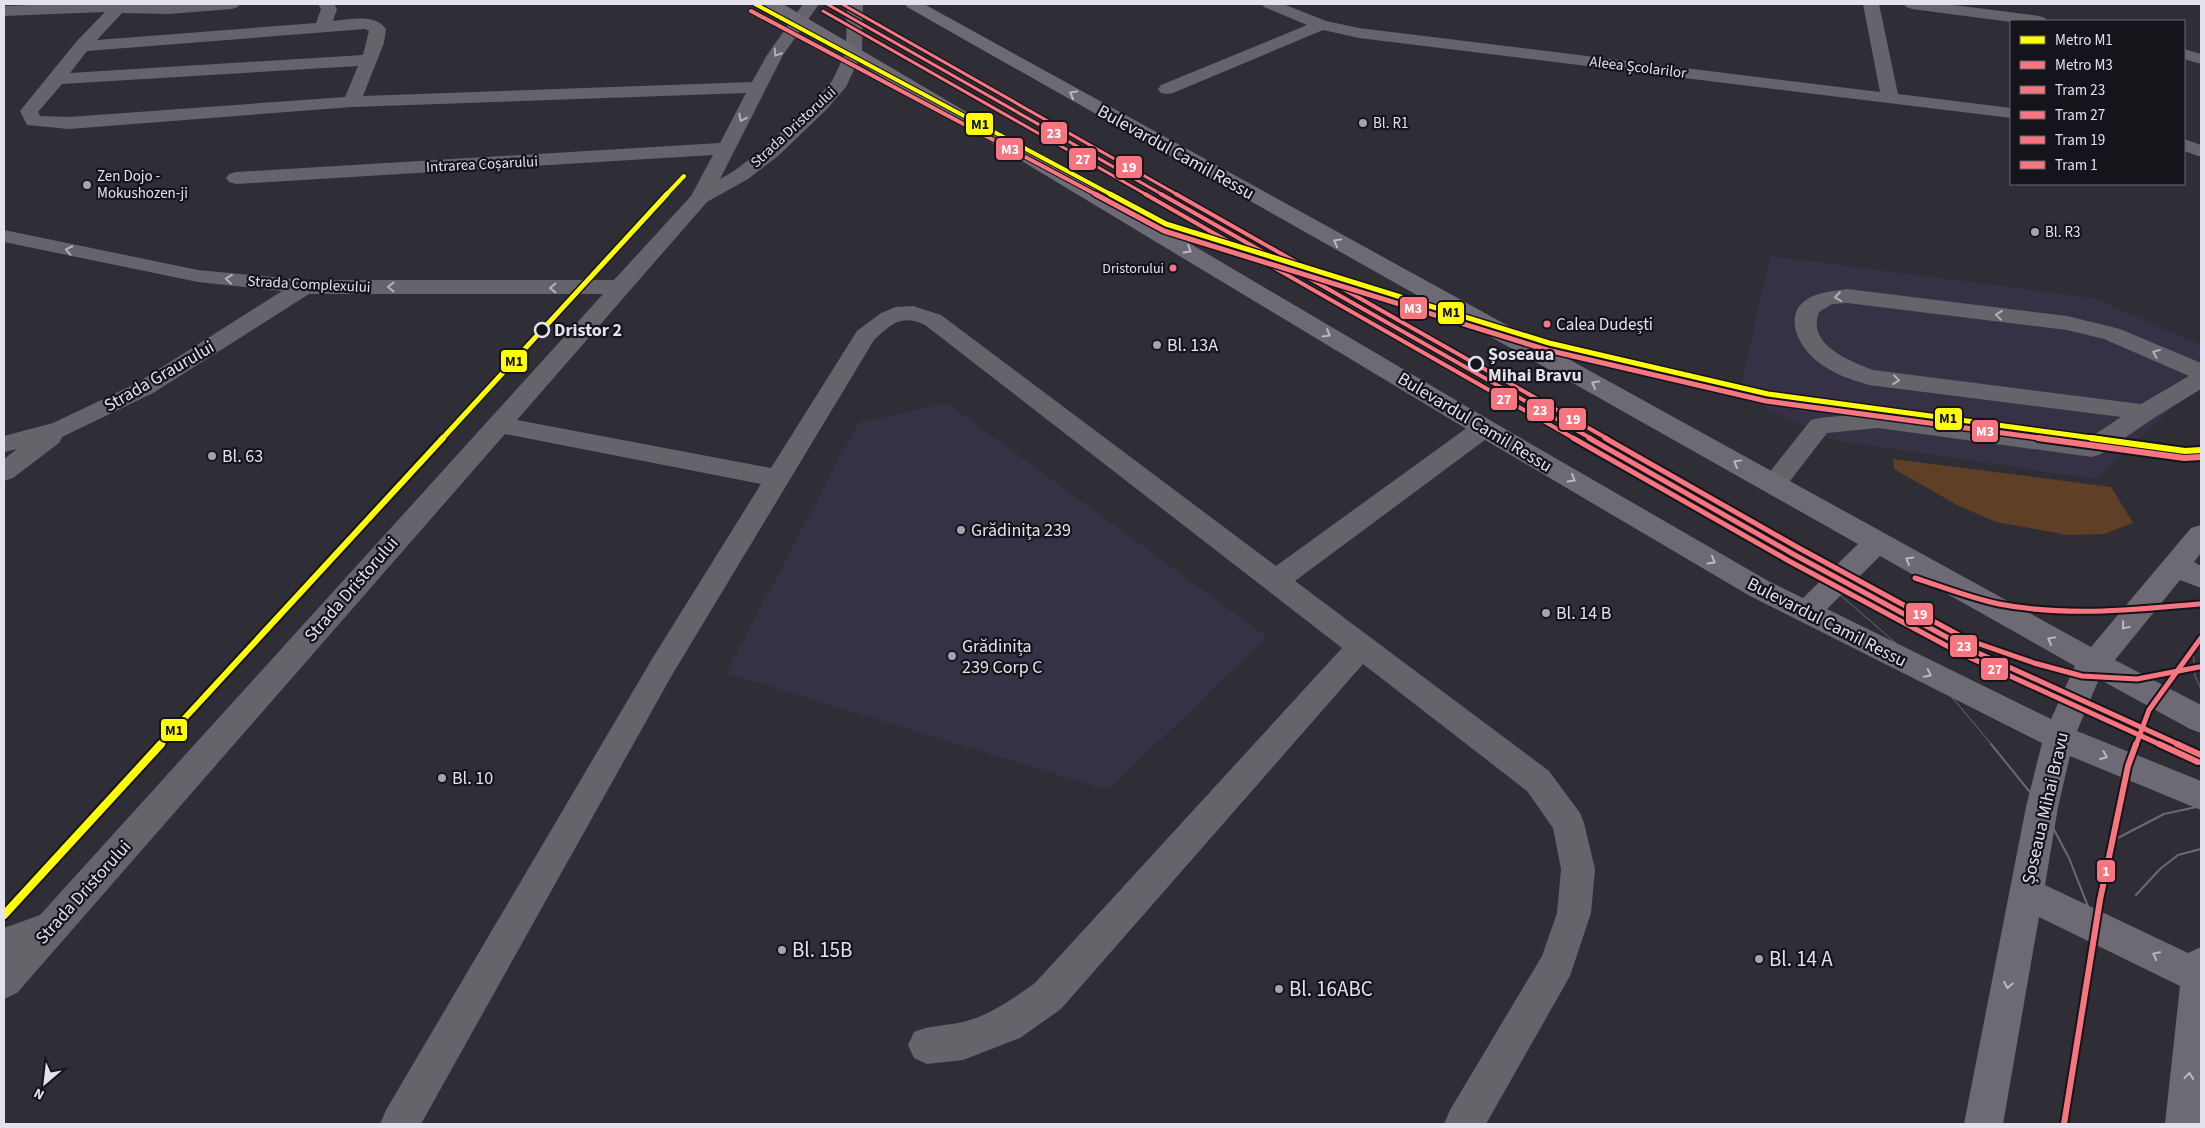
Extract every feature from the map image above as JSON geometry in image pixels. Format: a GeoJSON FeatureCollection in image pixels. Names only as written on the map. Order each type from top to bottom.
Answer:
{"type":"FeatureCollection","features":[{"type":"Feature","properties":{"kind":"main road","name":"Bulevardul Camil Ressu"},"geometry":{"type":"LineString","coordinates":[[772,4],[806,12],[854,52],[1484,428],[1760,589],[2060,737],[2201,796]]}},
{"type":"Feature","properties":{"kind":"main road","name":"Bulevardul Camil Ressu"},"geometry":{"type":"LineString","coordinates":[[913,4],[2094,663],[2201,720]]}},
{"type":"Feature","properties":{"kind":"main road","name":"Șoseaua Mihai Bravu"},"geometry":{"type":"LineString","coordinates":[[1982,1124],[2042,807],[2060,737],[2083,677],[2201,535]]}},
{"type":"Feature","properties":{"kind":"main road"},"geometry":{"type":"LineString","coordinates":[[1806,612],[1877,542]]}},
{"type":"Feature","properties":{"kind":"main road"},"geometry":{"type":"LineString","coordinates":[[2175,566],[2201,578]]}},
{"type":"Feature","properties":{"kind":"main road"},"geometry":{"type":"LineString","coordinates":[[2026,893],[2200,970],[2184,1124]]}},
{"type":"Feature","properties":{"kind":"street"},"geometry":{"type":"LineString","coordinates":[[4,11],[88,7],[169,9],[232,4]]}},
{"type":"Feature","properties":{"kind":"street"},"geometry":{"type":"LineString","coordinates":[[323,27],[329,9],[326,4]]}},
{"type":"Feature","properties":{"kind":"street","name":"Strada Dristorului"},"geometry":{"type":"LineString","coordinates":[[700,198],[740,175],[778,145],[820,106],[840,83],[854,52],[855,4]]}},
{"type":"Feature","properties":{"kind":"street","name":"Aleea Școlarilor"},"geometry":{"type":"LineString","coordinates":[[1270,4],[1321,25],[1359,33],[2010,114]]}},
{"type":"Feature","properties":{"kind":"street"},"geometry":{"type":"LineString","coordinates":[[1871,4],[1890,98]]}},
{"type":"Feature","properties":{"kind":"street"},"geometry":{"type":"LineString","coordinates":[[1912,4],[1977,8],[2034,20]]}},
{"type":"Feature","properties":{"kind":"street"},"geometry":{"type":"LineString","coordinates":[[118,8],[82,46],[29,111],[33,122],[68,123],[352,102],[758,87]]}},
{"type":"Feature","properties":{"kind":"street","name":"Strada Dristorului"},"geometry":{"type":"LineString","coordinates":[[4,981],[700,198],[776,55],[806,12]]}},
{"type":"Feature","properties":{"kind":"street"},"geometry":{"type":"LineString","coordinates":[[82,46],[368,24],[378,28],[376,43],[352,102]]}},
{"type":"Feature","properties":{"kind":"street"},"geometry":{"type":"LineString","coordinates":[[1167,89],[1321,25]]}},
{"type":"Feature","properties":{"kind":"street"},"geometry":{"type":"LineString","coordinates":[[2185,54],[2201,60]]}},
{"type":"Feature","properties":{"kind":"street"},"geometry":{"type":"LineString","coordinates":[[57,79],[369,60]]}},
{"type":"Feature","properties":{"kind":"street"},"geometry":{"type":"LineString","coordinates":[[2185,145],[2201,151]]}},
{"type":"Feature","properties":{"kind":"street","name":"Intrarea Coșarului"},"geometry":{"type":"LineString","coordinates":[[236,178],[727,148]]}},
{"type":"Feature","properties":{"kind":"street","name":"Strada Complexului"},"geometry":{"type":"LineString","coordinates":[[4,236],[198,276],[304,287],[619,287]]}},
{"type":"Feature","properties":{"kind":"street","name":"Strada Graurului"},"geometry":{"type":"LineString","coordinates":[[4,444],[61,429],[145,388],[304,287]]}},
{"type":"Feature","properties":{"kind":"street"},"geometry":{"type":"LineString","coordinates":[[2145,412],[1869,377],[1837,364],[1818,350],[1807,333],[1805,320],[1812,306],[1827,299],[1847,296],[2055,322],[2112,334],[2201,372]]}},
{"type":"Feature","properties":{"kind":"street"},"geometry":{"type":"LineString","coordinates":[[400,1124],[662,666],[865,336],[881,322],[897,313],[917,312],[941,326],[1538,780],[1568,823],[1578,869],[1574,913],[1557,964],[1464,1124]]}},
{"type":"Feature","properties":{"kind":"street"},"geometry":{"type":"LineString","coordinates":[[1774,484],[1820,426],[1878,420],[2092,448],[2145,412],[2201,379]]}},
{"type":"Feature","properties":{"kind":"street"},"geometry":{"type":"LineString","coordinates":[[498,424],[778,478]]}},
{"type":"Feature","properties":{"kind":"street"},"geometry":{"type":"LineString","coordinates":[[1275,581],[1484,428]]}},
{"type":"Feature","properties":{"kind":"street"},"geometry":{"type":"LineString","coordinates":[[4,472],[61,429]]}},
{"type":"Feature","properties":{"kind":"street"},"geometry":{"type":"LineString","coordinates":[[927,1045],[963,1041],[1007,1025],[1048,996],[1361,646]]}},
{"type":"Feature","properties":{"kind":"street"},"geometry":{"type":"LineString","coordinates":[[4,945],[53,926]]}},
{"type":"Feature","properties":{"kind":"shaded area"},"geometry":{"type":"Polygon","coordinates":[[[1770,256],[2093,298],[2201,345],[2201,380],[2097,479],[1833,440],[1739,394],[1770,256]]]}},
{"type":"Feature","properties":{"kind":"shaded area","name":"Grădinița 239"},"geometry":{"type":"Polygon","coordinates":[[[947,403],[1267,637],[1108,790],[726,673],[858,423],[947,403]]]}},
{"type":"Feature","properties":{"kind":"shaded area"},"geometry":{"type":"Polygon","coordinates":[[[1893,459],[2111,487],[2133,523],[2104,534],[2068,535],[1996,522],[1959,506],[1894,469],[1893,459]]]}},
{"type":"Feature","properties":{"kind":"tram line","name":"23"},"geometry":{"type":"LineString","coordinates":[[827,4],[1793,554],[1965,647],[2201,755]]}},
{"type":"Feature","properties":{"kind":"tram line","name":"19"},"geometry":{"type":"LineString","coordinates":[[842,4],[1797,547],[1968,640],[2034,663],[2082,676],[2137,679],[2199,667]]}},
{"type":"Feature","properties":{"kind":"tram line","name":"27"},"geometry":{"type":"LineString","coordinates":[[823,11],[1789,561],[1962,654],[2198,762]]}},
{"type":"Feature","properties":{"kind":"tram line"},"geometry":{"type":"LineString","coordinates":[[1793,554],[1935,677],[1992,745]]}},
{"type":"Feature","properties":{"kind":"tram line","name":"19"},"geometry":{"type":"LineString","coordinates":[[1915,578],[1988,602],[2024,608],[2100,611],[2200,604]]}},
{"type":"Feature","properties":{"kind":"tram line","name":"1"},"geometry":{"type":"LineString","coordinates":[[2064,1124],[2100,900],[2128,766],[2149,710],[2201,638]]}},
{"type":"Feature","properties":{"kind":"tram line"},"geometry":{"type":"LineString","coordinates":[[2193,648],[2195,676],[2201,689]]}},
{"type":"Feature","properties":{"kind":"tram line"},"geometry":{"type":"LineString","coordinates":[[1991,744],[2042,807],[2069,858],[2096,927]]}},
{"type":"Feature","properties":{"kind":"tram line"},"geometry":{"type":"LineString","coordinates":[[2112,841],[2164,814],[2201,806]]}},
{"type":"Feature","properties":{"kind":"tram line"},"geometry":{"type":"LineString","coordinates":[[2136,895],[2160,869],[2178,855],[2201,849]]}},
{"type":"Feature","properties":{"kind":"metro line","name":"M1"},"geometry":{"type":"LineString","coordinates":[[755,4],[1166,224],[1549,343],[1768,394],[2185,451],[2201,450]]}},
{"type":"Feature","properties":{"kind":"metro line","name":"M3"},"geometry":{"type":"LineString","coordinates":[[751,11],[1164,231],[1547,350],[1766,401],[2184,458],[2201,457]]}},
{"type":"Feature","properties":{"kind":"metro line","name":"M1"},"geometry":{"type":"LineString","coordinates":[[4,915],[684,176]]}},
{"type":"Feature","properties":{"kind":"place","name":"Bl. R1"},"geometry":{"type":"Point","coordinates":[1363,123]}},
{"type":"Feature","properties":{"kind":"place","name":"Zen Dojo - Mokushozen-ji"},"geometry":{"type":"Point","coordinates":[87,185]}},
{"type":"Feature","properties":{"kind":"place","name":"Bl. R3"},"geometry":{"type":"Point","coordinates":[2035,232]}},
{"type":"Feature","properties":{"kind":"place","name":"Dristorului"},"geometry":{"type":"Point","coordinates":[1173,268]}},
{"type":"Feature","properties":{"kind":"place","name":"Calea Dudești"},"geometry":{"type":"Point","coordinates":[1547,324]}},
{"type":"Feature","properties":{"kind":"place","name":"Dristor 2"},"geometry":{"type":"Point","coordinates":[542,330]}},
{"type":"Feature","properties":{"kind":"place","name":"Bl. 13A"},"geometry":{"type":"Point","coordinates":[1157,345]}},
{"type":"Feature","properties":{"kind":"place","name":"Șoseaua Mihai Bravu"},"geometry":{"type":"Point","coordinates":[1476,364]}},
{"type":"Feature","properties":{"kind":"place","name":"Bl. 63"},"geometry":{"type":"Point","coordinates":[212,456]}},
{"type":"Feature","properties":{"kind":"place","name":"Grădinița 239"},"geometry":{"type":"Point","coordinates":[961,530]}},
{"type":"Feature","properties":{"kind":"place","name":"Bl. 14 B"},"geometry":{"type":"Point","coordinates":[1546,613]}},
{"type":"Feature","properties":{"kind":"place","name":"Grădinița 239 Corp C"},"geometry":{"type":"Point","coordinates":[952,656]}},
{"type":"Feature","properties":{"kind":"place","name":"Bl. 10"},"geometry":{"type":"Point","coordinates":[442,778]}},
{"type":"Feature","properties":{"kind":"place","name":"Bl. 15B"},"geometry":{"type":"Point","coordinates":[782,950]}},
{"type":"Feature","properties":{"kind":"place","name":"Bl. 14 A"},"geometry":{"type":"Point","coordinates":[1759,959]}},
{"type":"Feature","properties":{"kind":"place","name":"Bl. 16ABC"},"geometry":{"type":"Point","coordinates":[1279,989]}}]}
